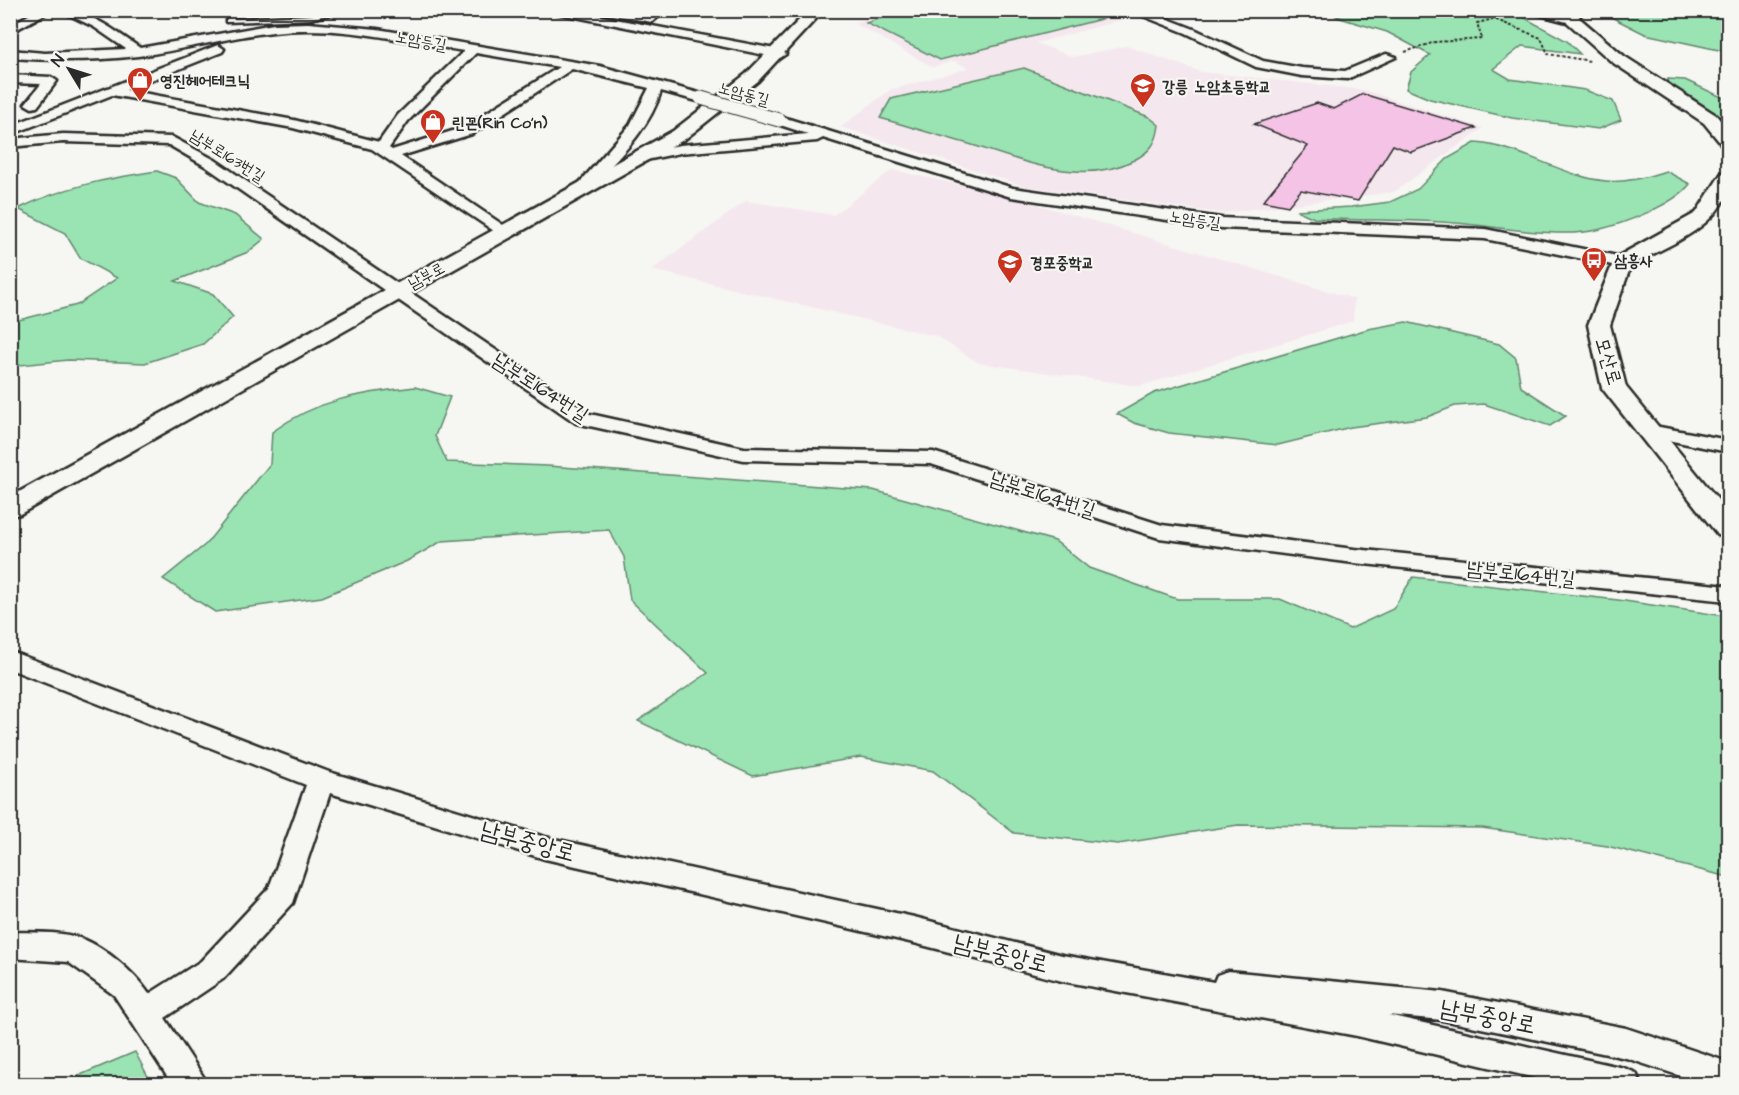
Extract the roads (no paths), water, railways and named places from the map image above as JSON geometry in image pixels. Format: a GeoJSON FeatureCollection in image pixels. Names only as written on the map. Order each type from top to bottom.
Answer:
{"type":"FeatureCollection","features":[{"type":"Feature","properties":{"kind":"street"},"geometry":{"type":"LineString","coordinates":[[10,30],[47,10]]}},
{"type":"Feature","properties":{"kind":"street"},"geometry":{"type":"LineString","coordinates":[[64,10],[98,25],[138,52]]}},
{"type":"Feature","properties":{"kind":"street"},"geometry":{"type":"LineString","coordinates":[[546,10],[780,54]]}},
{"type":"Feature","properties":{"kind":"street","name":"남부로"},"geometry":{"type":"LineString","coordinates":[[10,507],[636,158],[708,115],[780,54],[817,10]]}},
{"type":"Feature","properties":{"kind":"street"},"geometry":{"type":"LineString","coordinates":[[1133,10],[1190,31],[1260,64],[1302,72],[1347,75],[1390,57]]}},
{"type":"Feature","properties":{"kind":"street"},"geometry":{"type":"LineString","coordinates":[[1528,10],[1576,15],[1630,67],[1710,119],[1728,141]]}},
{"type":"Feature","properties":{"kind":"street"},"geometry":{"type":"LineString","coordinates":[[10,131],[279,23]]}},
{"type":"Feature","properties":{"kind":"street","name":"노암등길"},"geometry":{"type":"LineString","coordinates":[[10,54],[45,57],[138,52],[279,23],[377,33],[570,65],[701,98]]}},
{"type":"Feature","properties":{"kind":"street"},"geometry":{"type":"LineString","coordinates":[[386,152],[403,118],[473,49]]}},
{"type":"Feature","properties":{"kind":"street"},"geometry":{"type":"LineString","coordinates":[[386,152],[467,131],[570,65]]}},
{"type":"Feature","properties":{"kind":"street"},"geometry":{"type":"LineString","coordinates":[[10,79],[55,79],[33,104]]}},
{"type":"Feature","properties":{"kind":"street"},"geometry":{"type":"LineString","coordinates":[[583,187],[640,122],[652,103],[656,86]]}},
{"type":"Feature","properties":{"kind":"street"},"geometry":{"type":"LineString","coordinates":[[111,91],[294,124],[386,152],[503,232]]}},
{"type":"Feature","properties":{"kind":"street","name":"노암동길"},"geometry":{"type":"LineString","coordinates":[[701,98],[779,120]]}},
{"type":"Feature","properties":{"kind":"street","name":"노암등길"},"geometry":{"type":"LineString","coordinates":[[779,120],[1011,192],[1221,223],[1485,234],[1622,262]]}},
{"type":"Feature","properties":{"kind":"street"},"geometry":{"type":"LineString","coordinates":[[636,158],[680,149],[833,137]]}},
{"type":"Feature","properties":{"kind":"street","name":"남부로163번길"},"geometry":{"type":"LineString","coordinates":[[10,143],[63,138],[172,141],[210,163],[398,291]]}},
{"type":"Feature","properties":{"kind":"street"},"geometry":{"type":"LineString","coordinates":[[1622,262],[1703,217],[1720,200],[1728,178]]}},
{"type":"Feature","properties":{"kind":"street","name":"모산로"},"geometry":{"type":"LineString","coordinates":[[1622,262],[1599,326],[1614,388],[1728,530]]}},
{"type":"Feature","properties":{"kind":"street","name":"남부로164번길"},"geometry":{"type":"LineString","coordinates":[[398,291],[583,419],[744,454],[933,458],[1159,531],[1354,556],[1728,594]]}},
{"type":"Feature","properties":{"kind":"street"},"geometry":{"type":"LineString","coordinates":[[1649,431],[1728,446]]}},
{"type":"Feature","properties":{"kind":"street","name":"남부중앙로"},"geometry":{"type":"LineString","coordinates":[[10,659],[321,780],[545,848],[914,930],[1062,968],[1357,1022],[1624,1084]]}},
{"type":"Feature","properties":{"kind":"street"},"geometry":{"type":"LineString","coordinates":[[144,1014],[212,970],[282,894],[321,780]]}},
{"type":"Feature","properties":{"kind":"street"},"geometry":{"type":"LineString","coordinates":[[10,945],[74,949],[125,985],[191,1084]]}},
{"type":"Feature","properties":{"kind":"street","name":"남부중앙로"},"geometry":{"type":"LineString","coordinates":[[1062,968],[1443,1006],[1626,1042],[1728,1077]]}},
{"type":"Feature","properties":{"kind":"lane"},"geometry":{"type":"LineString","coordinates":[[238,10],[228,21],[279,23],[347,10]]}},
{"type":"Feature","properties":{"kind":"lane"},"geometry":{"type":"LineString","coordinates":[[586,11],[652,20],[664,10]]}},
{"type":"Feature","properties":{"kind":"lane"},"geometry":{"type":"LineString","coordinates":[[279,23],[288,14]]}},
{"type":"Feature","properties":{"kind":"place","name":"영진헤어테크닉"},"geometry":{"type":"Point","coordinates":[140,103]}},
{"type":"Feature","properties":{"kind":"place","name":"강릉 노암초등학교"},"geometry":{"type":"Point","coordinates":[1143,109]}},
{"type":"Feature","properties":{"kind":"place","name":"린꼰(Rin Co'n)"},"geometry":{"type":"Point","coordinates":[433,145]}},
{"type":"Feature","properties":{"kind":"place","name":"삼흥사"},"geometry":{"type":"Point","coordinates":[1594,283]}},
{"type":"Feature","properties":{"kind":"place","name":"경포중학교"},"geometry":{"type":"Point","coordinates":[1010,285]}}]}
